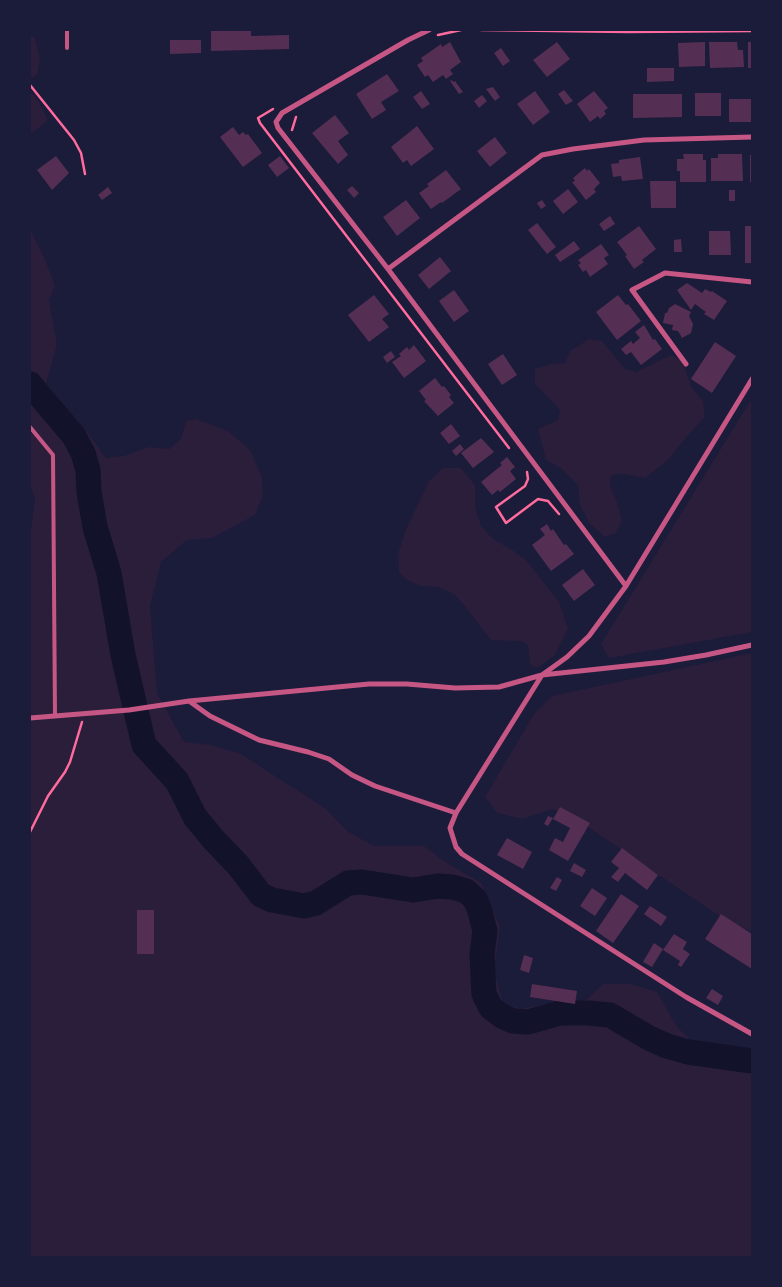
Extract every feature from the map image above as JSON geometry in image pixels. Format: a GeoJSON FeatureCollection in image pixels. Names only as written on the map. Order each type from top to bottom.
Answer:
{"type":"FeatureCollection","features":[{"type":"Feature","properties":{"kind":"street"},"geometry":{"type":"LineString","coordinates":[[429,30],[408,40],[282,113],[276,122],[278,128],[388,269],[626,586]]}},
{"type":"Feature","properties":{"kind":"street"},"geometry":{"type":"LineString","coordinates":[[388,269],[542,155],[644,140],[752,137]]}},
{"type":"Feature","properties":{"kind":"street"},"geometry":{"type":"LineString","coordinates":[[686,364],[632,290],[665,273],[752,282]]}},
{"type":"Feature","properties":{"kind":"street"},"geometry":{"type":"LineString","coordinates":[[752,379],[626,586],[589,636],[567,657],[542,675],[456,813],[450,828],[456,847],[462,854],[686,997],[752,1034]]}},
{"type":"Feature","properties":{"kind":"street"},"geometry":{"type":"LineString","coordinates":[[30,718],[129,710],[189,701],[369,684],[407,684],[455,688],[499,687],[542,675],[664,662],[752,645]]}},
{"type":"Feature","properties":{"kind":"street"},"geometry":{"type":"LineString","coordinates":[[189,701],[210,716],[259,740],[308,752],[329,760],[352,775],[375,786],[456,813]]}},
{"type":"Feature","properties":{"kind":"lane"},"geometry":{"type":"LineString","coordinates":[[67,30],[67,48]]}},
{"type":"Feature","properties":{"kind":"lane"},"geometry":{"type":"LineString","coordinates":[[30,427],[53,455],[55,716]]}},
{"type":"Feature","properties":{"kind":"path"},"geometry":{"type":"LineString","coordinates":[[432,36],[461,30]]}},
{"type":"Feature","properties":{"kind":"path"},"geometry":{"type":"LineString","coordinates":[[481,30],[752,31]]}},
{"type":"Feature","properties":{"kind":"path"},"geometry":{"type":"LineString","coordinates":[[30,84],[81,153],[85,174]]}},
{"type":"Feature","properties":{"kind":"path"},"geometry":{"type":"LineString","coordinates":[[296,136],[292,129],[298,112]]}},
{"type":"Feature","properties":{"kind":"path"},"geometry":{"type":"LineString","coordinates":[[496,507],[506,523],[538,499],[548,501],[560,516]]}},
{"type":"Feature","properties":{"kind":"path"},"geometry":{"type":"LineString","coordinates":[[30,832],[48,796],[70,762],[85,714]]}},
{"type":"Feature","properties":{"kind":"shaded area"},"geometry":{"type":"Polygon","coordinates":[[[30,35],[35,38],[40,59],[37,75],[30,79],[30,35]]]}},
{"type":"Feature","properties":{"kind":"shaded area"},"geometry":{"type":"Polygon","coordinates":[[[30,91],[39,102],[48,120],[30,135],[30,91]]]}},
{"type":"Feature","properties":{"kind":"shaded area"},"geometry":{"type":"Polygon","coordinates":[[[30,229],[45,259],[55,286],[49,300],[57,345],[46,383],[106,458],[124,456],[149,447],[169,449],[181,439],[186,421],[196,419],[228,431],[250,450],[262,477],[263,496],[255,515],[212,538],[187,540],[161,562],[150,606],[157,693],[184,742],[211,745],[241,754],[326,809],[347,831],[374,846],[424,846],[447,863],[481,883],[500,926],[494,971],[503,1003],[521,1009],[561,1001],[585,1001],[603,984],[631,984],[657,992],[677,1027],[695,1044],[752,1054],[752,1257],[30,1257],[30,536],[35,500],[30,483],[30,229]]]}},
{"type":"Feature","properties":{"kind":"shaded area"},"geometry":{"type":"Polygon","coordinates":[[[589,339],[602,341],[625,369],[636,372],[671,355],[682,360],[692,388],[703,401],[705,417],[668,460],[645,478],[623,474],[611,475],[610,487],[622,520],[616,533],[605,537],[590,524],[580,505],[578,485],[562,469],[546,460],[538,429],[558,420],[560,410],[535,384],[535,369],[551,364],[565,363],[570,351],[589,339]]]}},
{"type":"Feature","properties":{"kind":"shaded area"},"geometry":{"type":"Polygon","coordinates":[[[752,398],[752,632],[609,658],[601,644],[752,398]]]}},
{"type":"Feature","properties":{"kind":"shaded area"},"geometry":{"type":"Polygon","coordinates":[[[443,468],[461,468],[475,485],[475,507],[481,526],[493,539],[527,561],[559,602],[568,629],[555,655],[537,668],[530,664],[528,645],[522,641],[491,640],[454,594],[438,587],[420,586],[407,580],[399,572],[398,554],[406,529],[429,481],[443,468]]]}},
{"type":"Feature","properties":{"kind":"shaded area"},"geometry":{"type":"Polygon","coordinates":[[[752,653],[752,932],[718,915],[567,813],[552,809],[523,819],[497,813],[485,797],[534,714],[552,696],[752,653]]]}},
{"type":"Feature","properties":{"kind":"building"},"geometry":{"type":"Polygon","coordinates":[[[211,30],[251,30],[251,36],[289,35],[289,49],[211,51],[211,30]]]}},
{"type":"Feature","properties":{"kind":"building"},"geometry":{"type":"Polygon","coordinates":[[[170,40],[201,40],[201,53],[170,54],[170,40]]]}},
{"type":"Feature","properties":{"kind":"building"},"geometry":{"type":"Polygon","coordinates":[[[450,42],[461,62],[450,70],[453,74],[446,79],[443,75],[433,82],[428,75],[425,77],[417,65],[423,61],[421,58],[441,44],[442,47],[450,42]]]}},
{"type":"Feature","properties":{"kind":"building"},"geometry":{"type":"Polygon","coordinates":[[[557,42],[570,59],[547,77],[533,60],[557,42]]]}},
{"type":"Feature","properties":{"kind":"building"},"geometry":{"type":"Polygon","coordinates":[[[705,42],[705,66],[679,67],[678,43],[705,42]]]}},
{"type":"Feature","properties":{"kind":"building"},"geometry":{"type":"Polygon","coordinates":[[[709,42],[737,42],[738,50],[743,50],[744,67],[710,68],[709,42]]]}},
{"type":"Feature","properties":{"kind":"building"},"geometry":{"type":"Polygon","coordinates":[[[748,42],[752,42],[752,68],[748,68],[748,42]]]}},
{"type":"Feature","properties":{"kind":"building"},"geometry":{"type":"Polygon","coordinates":[[[501,48],[510,61],[503,66],[494,53],[501,48]]]}},
{"type":"Feature","properties":{"kind":"building"},"geometry":{"type":"Polygon","coordinates":[[[647,68],[674,68],[674,81],[647,82],[647,68]]]}},
{"type":"Feature","properties":{"kind":"building"},"geometry":{"type":"Polygon","coordinates":[[[387,74],[399,91],[381,102],[386,110],[372,119],[356,94],[387,74]]]}},
{"type":"Feature","properties":{"kind":"building"},"geometry":{"type":"Polygon","coordinates":[[[452,80],[453,82],[455,81],[463,92],[459,94],[450,81],[452,80]]]}},
{"type":"Feature","properties":{"kind":"building"},"geometry":{"type":"Polygon","coordinates":[[[493,87],[500,97],[495,101],[486,89],[493,87]]]}},
{"type":"Feature","properties":{"kind":"building"},"geometry":{"type":"Polygon","coordinates":[[[564,90],[573,101],[566,105],[558,94],[564,90]]]}},
{"type":"Feature","properties":{"kind":"building"},"geometry":{"type":"Polygon","coordinates":[[[421,91],[430,104],[422,109],[413,97],[421,91]]]}},
{"type":"Feature","properties":{"kind":"building"},"geometry":{"type":"Polygon","coordinates":[[[535,91],[550,112],[533,125],[517,104],[535,91]]]}},
{"type":"Feature","properties":{"kind":"building"},"geometry":{"type":"Polygon","coordinates":[[[594,91],[608,108],[604,111],[606,114],[600,119],[598,116],[590,122],[577,104],[594,91]]]}},
{"type":"Feature","properties":{"kind":"building"},"geometry":{"type":"Polygon","coordinates":[[[695,93],[721,93],[721,116],[695,116],[695,93]]]}},
{"type":"Feature","properties":{"kind":"building"},"geometry":{"type":"Polygon","coordinates":[[[633,94],[682,94],[682,117],[633,118],[633,94]]]}},
{"type":"Feature","properties":{"kind":"building"},"geometry":{"type":"Polygon","coordinates":[[[482,95],[487,101],[479,108],[474,101],[482,95]]]}},
{"type":"Feature","properties":{"kind":"building"},"geometry":{"type":"Polygon","coordinates":[[[729,99],[752,99],[752,122],[729,122],[729,99]]]}},
{"type":"Feature","properties":{"kind":"building"},"geometry":{"type":"Polygon","coordinates":[[[335,115],[349,133],[338,141],[348,155],[338,164],[312,133],[335,115]]]}},
{"type":"Feature","properties":{"kind":"building"},"geometry":{"type":"Polygon","coordinates":[[[417,126],[434,149],[411,166],[407,160],[403,163],[391,147],[417,126]]]}},
{"type":"Feature","properties":{"kind":"building"},"geometry":{"type":"Polygon","coordinates":[[[233,127],[239,135],[243,132],[246,135],[248,134],[262,153],[243,167],[220,137],[233,127]]]}},
{"type":"Feature","properties":{"kind":"building"},"geometry":{"type":"Polygon","coordinates":[[[495,137],[507,153],[490,167],[477,151],[495,137]]]}},
{"type":"Feature","properties":{"kind":"building"},"geometry":{"type":"Polygon","coordinates":[[[683,154],[703,154],[703,160],[706,160],[706,182],[680,182],[680,171],[677,171],[677,159],[684,159],[683,154]]]}},
{"type":"Feature","properties":{"kind":"building"},"geometry":{"type":"Polygon","coordinates":[[[718,154],[742,154],[743,181],[711,181],[711,158],[718,158],[718,154]]]}},
{"type":"Feature","properties":{"kind":"building"},"geometry":{"type":"Polygon","coordinates":[[[750,155],[752,155],[752,182],[750,182],[750,155]]]}},
{"type":"Feature","properties":{"kind":"building"},"geometry":{"type":"Polygon","coordinates":[[[56,156],[69,173],[52,190],[37,170],[56,156]]]}},
{"type":"Feature","properties":{"kind":"building"},"geometry":{"type":"Polygon","coordinates":[[[280,156],[289,168],[277,177],[268,165],[280,156]]]}},
{"type":"Feature","properties":{"kind":"building"},"geometry":{"type":"Polygon","coordinates":[[[640,157],[643,179],[622,181],[621,176],[613,177],[611,164],[619,163],[619,160],[640,157]]]}},
{"type":"Feature","properties":{"kind":"building"},"geometry":{"type":"Polygon","coordinates":[[[585,168],[587,171],[589,169],[600,183],[594,189],[596,192],[586,200],[572,182],[575,181],[573,178],[585,168]]]}},
{"type":"Feature","properties":{"kind":"building"},"geometry":{"type":"Polygon","coordinates":[[[446,170],[461,189],[431,209],[419,193],[429,186],[427,184],[446,170]]]}},
{"type":"Feature","properties":{"kind":"building"},"geometry":{"type":"Polygon","coordinates":[[[650,181],[676,181],[676,208],[651,208],[650,181]]]}},
{"type":"Feature","properties":{"kind":"building"},"geometry":{"type":"Polygon","coordinates":[[[352,186],[359,193],[354,198],[347,190],[352,186]]]}},
{"type":"Feature","properties":{"kind":"building"},"geometry":{"type":"Polygon","coordinates":[[[108,187],[112,193],[102,200],[98,195],[108,187]]]}},
{"type":"Feature","properties":{"kind":"building"},"geometry":{"type":"Polygon","coordinates":[[[568,189],[578,202],[563,214],[553,201],[568,189]]]}},
{"type":"Feature","properties":{"kind":"building"},"geometry":{"type":"Polygon","coordinates":[[[729,190],[735,190],[735,201],[729,201],[729,190]]]}},
{"type":"Feature","properties":{"kind":"building"},"geometry":{"type":"Polygon","coordinates":[[[406,200],[420,218],[397,236],[383,217],[406,200]]]}},
{"type":"Feature","properties":{"kind":"building"},"geometry":{"type":"Polygon","coordinates":[[[542,200],[546,206],[541,209],[537,203],[542,200]]]}},
{"type":"Feature","properties":{"kind":"building"},"geometry":{"type":"Polygon","coordinates":[[[610,216],[615,224],[604,231],[599,224],[610,216]]]}},
{"type":"Feature","properties":{"kind":"building"},"geometry":{"type":"Polygon","coordinates":[[[537,223],[556,247],[547,254],[528,230],[537,223]]]}},
{"type":"Feature","properties":{"kind":"building"},"geometry":{"type":"Polygon","coordinates":[[[639,226],[656,249],[642,260],[644,262],[634,269],[625,256],[627,255],[617,242],[639,226]]]}},
{"type":"Feature","properties":{"kind":"building"},"geometry":{"type":"Polygon","coordinates":[[[745,226],[752,226],[752,263],[745,263],[745,226]]]}},
{"type":"Feature","properties":{"kind":"building"},"geometry":{"type":"Polygon","coordinates":[[[709,231],[730,231],[731,255],[709,255],[709,231]]]}},
{"type":"Feature","properties":{"kind":"building"},"geometry":{"type":"Polygon","coordinates":[[[681,239],[682,252],[674,252],[674,240],[681,239]]]}},
{"type":"Feature","properties":{"kind":"building"},"geometry":{"type":"Polygon","coordinates":[[[574,241],[580,249],[560,262],[555,255],[574,241]]]}},
{"type":"Feature","properties":{"kind":"building"},"geometry":{"type":"Polygon","coordinates":[[[601,244],[609,255],[604,258],[608,264],[590,277],[586,270],[583,272],[578,265],[581,263],[578,260],[601,244]]]}},
{"type":"Feature","properties":{"kind":"building"},"geometry":{"type":"Polygon","coordinates":[[[440,257],[451,271],[429,289],[418,275],[440,257]]]}},
{"type":"Feature","properties":{"kind":"building"},"geometry":{"type":"Polygon","coordinates":[[[687,283],[702,293],[705,289],[712,291],[727,301],[714,320],[704,314],[706,312],[695,304],[691,310],[677,290],[687,283]]]}},
{"type":"Feature","properties":{"kind":"building"},"geometry":{"type":"Polygon","coordinates":[[[454,290],[469,311],[454,322],[439,301],[454,290]]]}},
{"type":"Feature","properties":{"kind":"building"},"geometry":{"type":"Polygon","coordinates":[[[374,295],[389,314],[382,319],[389,327],[369,342],[348,315],[374,295]]]}},
{"type":"Feature","properties":{"kind":"building"},"geometry":{"type":"Polygon","coordinates":[[[618,295],[626,305],[628,304],[641,321],[617,340],[596,312],[618,295]]]}},
{"type":"Feature","properties":{"kind":"building"},"geometry":{"type":"Polygon","coordinates":[[[675,304],[691,312],[689,316],[693,324],[691,333],[682,338],[678,331],[672,330],[673,325],[663,323],[665,313],[675,304]]]}},
{"type":"Feature","properties":{"kind":"building"},"geometry":{"type":"Polygon","coordinates":[[[644,325],[653,340],[655,339],[662,349],[641,365],[631,352],[626,355],[621,349],[631,341],[633,344],[640,338],[635,332],[644,325]]]}},
{"type":"Feature","properties":{"kind":"building"},"geometry":{"type":"Polygon","coordinates":[[[715,342],[736,356],[712,393],[691,379],[715,342]]]}},
{"type":"Feature","properties":{"kind":"building"},"geometry":{"type":"Polygon","coordinates":[[[414,345],[426,361],[404,378],[392,362],[401,356],[399,354],[407,347],[409,350],[414,345]]]}},
{"type":"Feature","properties":{"kind":"building"},"geometry":{"type":"Polygon","coordinates":[[[391,351],[395,357],[387,363],[383,357],[391,351]]]}},
{"type":"Feature","properties":{"kind":"building"},"geometry":{"type":"Polygon","coordinates":[[[503,354],[517,375],[502,385],[488,364],[503,354]]]}},
{"type":"Feature","properties":{"kind":"building"},"geometry":{"type":"Polygon","coordinates":[[[435,378],[451,395],[449,397],[454,403],[438,416],[424,401],[426,400],[419,391],[435,378]]]}},
{"type":"Feature","properties":{"kind":"building"},"geometry":{"type":"Polygon","coordinates":[[[451,424],[460,436],[449,444],[440,433],[451,424]]]}},
{"type":"Feature","properties":{"kind":"building"},"geometry":{"type":"Polygon","coordinates":[[[481,438],[494,452],[473,468],[461,453],[481,438]]]}},
{"type":"Feature","properties":{"kind":"building"},"geometry":{"type":"Polygon","coordinates":[[[460,444],[464,449],[456,456],[452,451],[460,444]]]}},
{"type":"Feature","properties":{"kind":"building"},"geometry":{"type":"Polygon","coordinates":[[[507,457],[515,467],[510,471],[516,479],[500,492],[498,490],[492,495],[481,482],[502,465],[500,463],[507,457]]]}},
{"type":"Feature","properties":{"kind":"building"},"geometry":{"type":"Polygon","coordinates":[[[547,524],[551,531],[553,529],[564,545],[566,544],[574,554],[551,571],[532,545],[545,535],[540,529],[547,524]]]}},
{"type":"Feature","properties":{"kind":"building"},"geometry":{"type":"Polygon","coordinates":[[[583,569],[595,585],[574,601],[562,585],[583,569]]]}},
{"type":"Feature","properties":{"kind":"building"},"geometry":{"type":"Polygon","coordinates":[[[560,807],[590,823],[568,861],[549,850],[555,838],[563,842],[570,828],[553,819],[560,807]]]}},
{"type":"Feature","properties":{"kind":"building"},"geometry":{"type":"Polygon","coordinates":[[[548,816],[553,818],[548,826],[544,824],[548,816]]]}},
{"type":"Feature","properties":{"kind":"building"},"geometry":{"type":"Polygon","coordinates":[[[507,838],[532,852],[523,869],[497,855],[507,838]]]}},
{"type":"Feature","properties":{"kind":"building"},"geometry":{"type":"Polygon","coordinates":[[[622,848],[658,875],[647,890],[625,873],[618,882],[611,877],[619,868],[611,862],[622,848]]]}},
{"type":"Feature","properties":{"kind":"building"},"geometry":{"type":"Polygon","coordinates":[[[574,863],[586,870],[582,877],[570,871],[574,863]]]}},
{"type":"Feature","properties":{"kind":"building"},"geometry":{"type":"Polygon","coordinates":[[[557,877],[562,880],[556,891],[550,888],[557,877]]]}},
{"type":"Feature","properties":{"kind":"building"},"geometry":{"type":"Polygon","coordinates":[[[592,888],[607,898],[595,916],[580,906],[592,888]]]}},
{"type":"Feature","properties":{"kind":"building"},"geometry":{"type":"Polygon","coordinates":[[[621,894],[639,906],[613,943],[596,931],[621,894]]]}},
{"type":"Feature","properties":{"kind":"building"},"geometry":{"type":"Polygon","coordinates":[[[650,906],[667,917],[661,926],[644,914],[650,906]]]}},
{"type":"Feature","properties":{"kind":"building"},"geometry":{"type":"Polygon","coordinates":[[[137,910],[154,910],[154,954],[137,954],[137,910]]]}},
{"type":"Feature","properties":{"kind":"building"},"geometry":{"type":"Polygon","coordinates":[[[721,914],[752,934],[752,969],[705,939],[721,914]]]}},
{"type":"Feature","properties":{"kind":"building"},"geometry":{"type":"Polygon","coordinates":[[[674,934],[687,942],[683,949],[690,954],[681,967],[678,965],[680,961],[663,950],[674,934]]]}},
{"type":"Feature","properties":{"kind":"building"},"geometry":{"type":"Polygon","coordinates":[[[654,943],[663,949],[652,967],[643,962],[654,943]]]}},
{"type":"Feature","properties":{"kind":"building"},"geometry":{"type":"Polygon","coordinates":[[[524,955],[533,958],[529,973],[520,970],[524,955]]]}},
{"type":"Feature","properties":{"kind":"building"},"geometry":{"type":"Polygon","coordinates":[[[532,984],[577,991],[575,1004],[530,997],[532,984]]]}},
{"type":"Feature","properties":{"kind":"building"},"geometry":{"type":"Polygon","coordinates":[[[712,989],[723,996],[718,1005],[706,998],[712,989]]]}},
{"type":"Feature","properties":{"kind":"waterway"},"geometry":{"type":"LineString","coordinates":[[30,384],[74,436],[83,453],[88,470],[89,492],[95,527],[109,573],[123,655],[144,745],[177,781],[195,817],[238,865],[261,895],[272,900],[304,906],[316,903],[348,883],[362,882],[413,890],[438,886],[466,891],[475,899],[485,931],[482,954],[484,994],[491,1008],[502,1016],[513,1021],[528,1022],[560,1013],[610,1015],[649,1038],[667,1046],[688,1052],[752,1061]]}}]}
